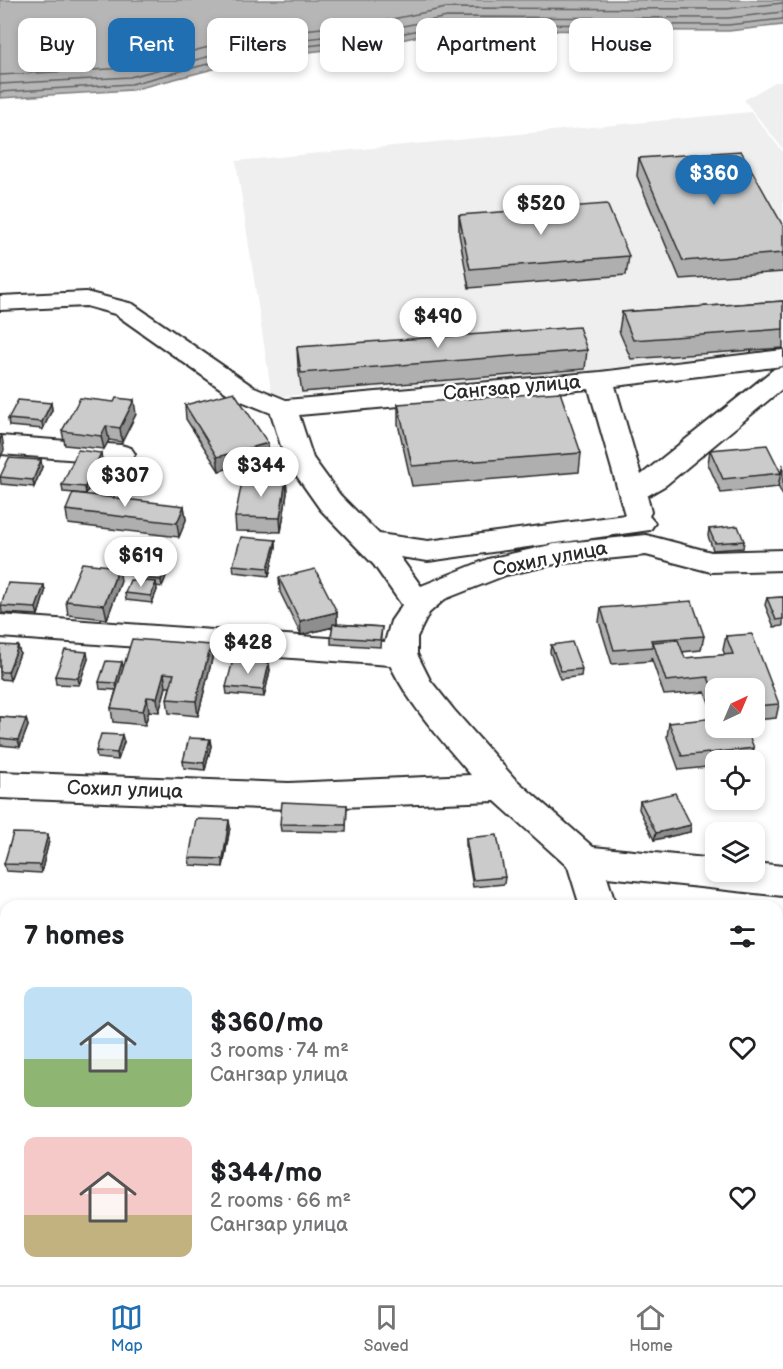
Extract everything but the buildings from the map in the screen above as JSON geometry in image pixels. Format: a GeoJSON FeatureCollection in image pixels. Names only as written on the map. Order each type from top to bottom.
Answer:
{"type":"FeatureCollection","features":[{"type":"Feature","properties":{"kind":"street","name":"Сангзар улица"},"geometry":{"type":"LineString","coordinates":[[0,303],[87,299],[124,309],[243,392],[283,408],[600,380],[783,358]]}},
{"type":"Feature","properties":{"kind":"street"},"geometry":{"type":"LineString","coordinates":[[631,493],[656,479],[783,375]]}},
{"type":"Feature","properties":{"kind":"street"},"geometry":{"type":"LineString","coordinates":[[370,543],[428,550],[643,534],[600,380]]}},
{"type":"Feature","properties":{"kind":"street"},"geometry":{"type":"LineString","coordinates":[[283,408],[299,459],[330,502],[385,558],[418,605]]}},
{"type":"Feature","properties":{"kind":"street"},"geometry":{"type":"LineString","coordinates":[[0,445],[121,454]]}},
{"type":"Feature","properties":{"kind":"street","name":"Сохил улица"},"geometry":{"type":"LineString","coordinates":[[401,654],[401,637],[407,621],[418,605],[434,592],[499,566],[643,534],[711,562],[783,560]]}},
{"type":"Feature","properties":{"kind":"street"},"geometry":{"type":"LineString","coordinates":[[0,627],[401,654],[417,686],[442,719],[502,787],[584,860],[596,900]]}},
{"type":"Feature","properties":{"kind":"street","name":"Сохил улица"},"geometry":{"type":"LineString","coordinates":[[0,785],[289,796],[502,787]]}},
{"type":"Feature","properties":{"kind":"street"},"geometry":{"type":"LineString","coordinates":[[584,860],[783,881]]}},
{"type":"Feature","properties":{"kind":"shaded area"},"geometry":{"type":"Polygon","coordinates":[[[775,82],[783,82],[783,149],[744,100],[775,82]]]}},
{"type":"Feature","properties":{"kind":"shaded area"},"geometry":{"type":"Polygon","coordinates":[[[751,112],[783,152],[783,357],[272,397],[236,161],[751,112]]]}},
{"type":"Feature","properties":{"kind":"water"},"geometry":{"type":"Polygon","coordinates":[[[0,0],[783,0],[783,25],[729,31],[673,31],[673,18],[569,18],[569,30],[557,30],[557,18],[416,18],[416,37],[404,39],[404,18],[320,18],[320,51],[308,52],[308,18],[207,18],[207,71],[132,90],[0,98],[0,0]]]}}]}
